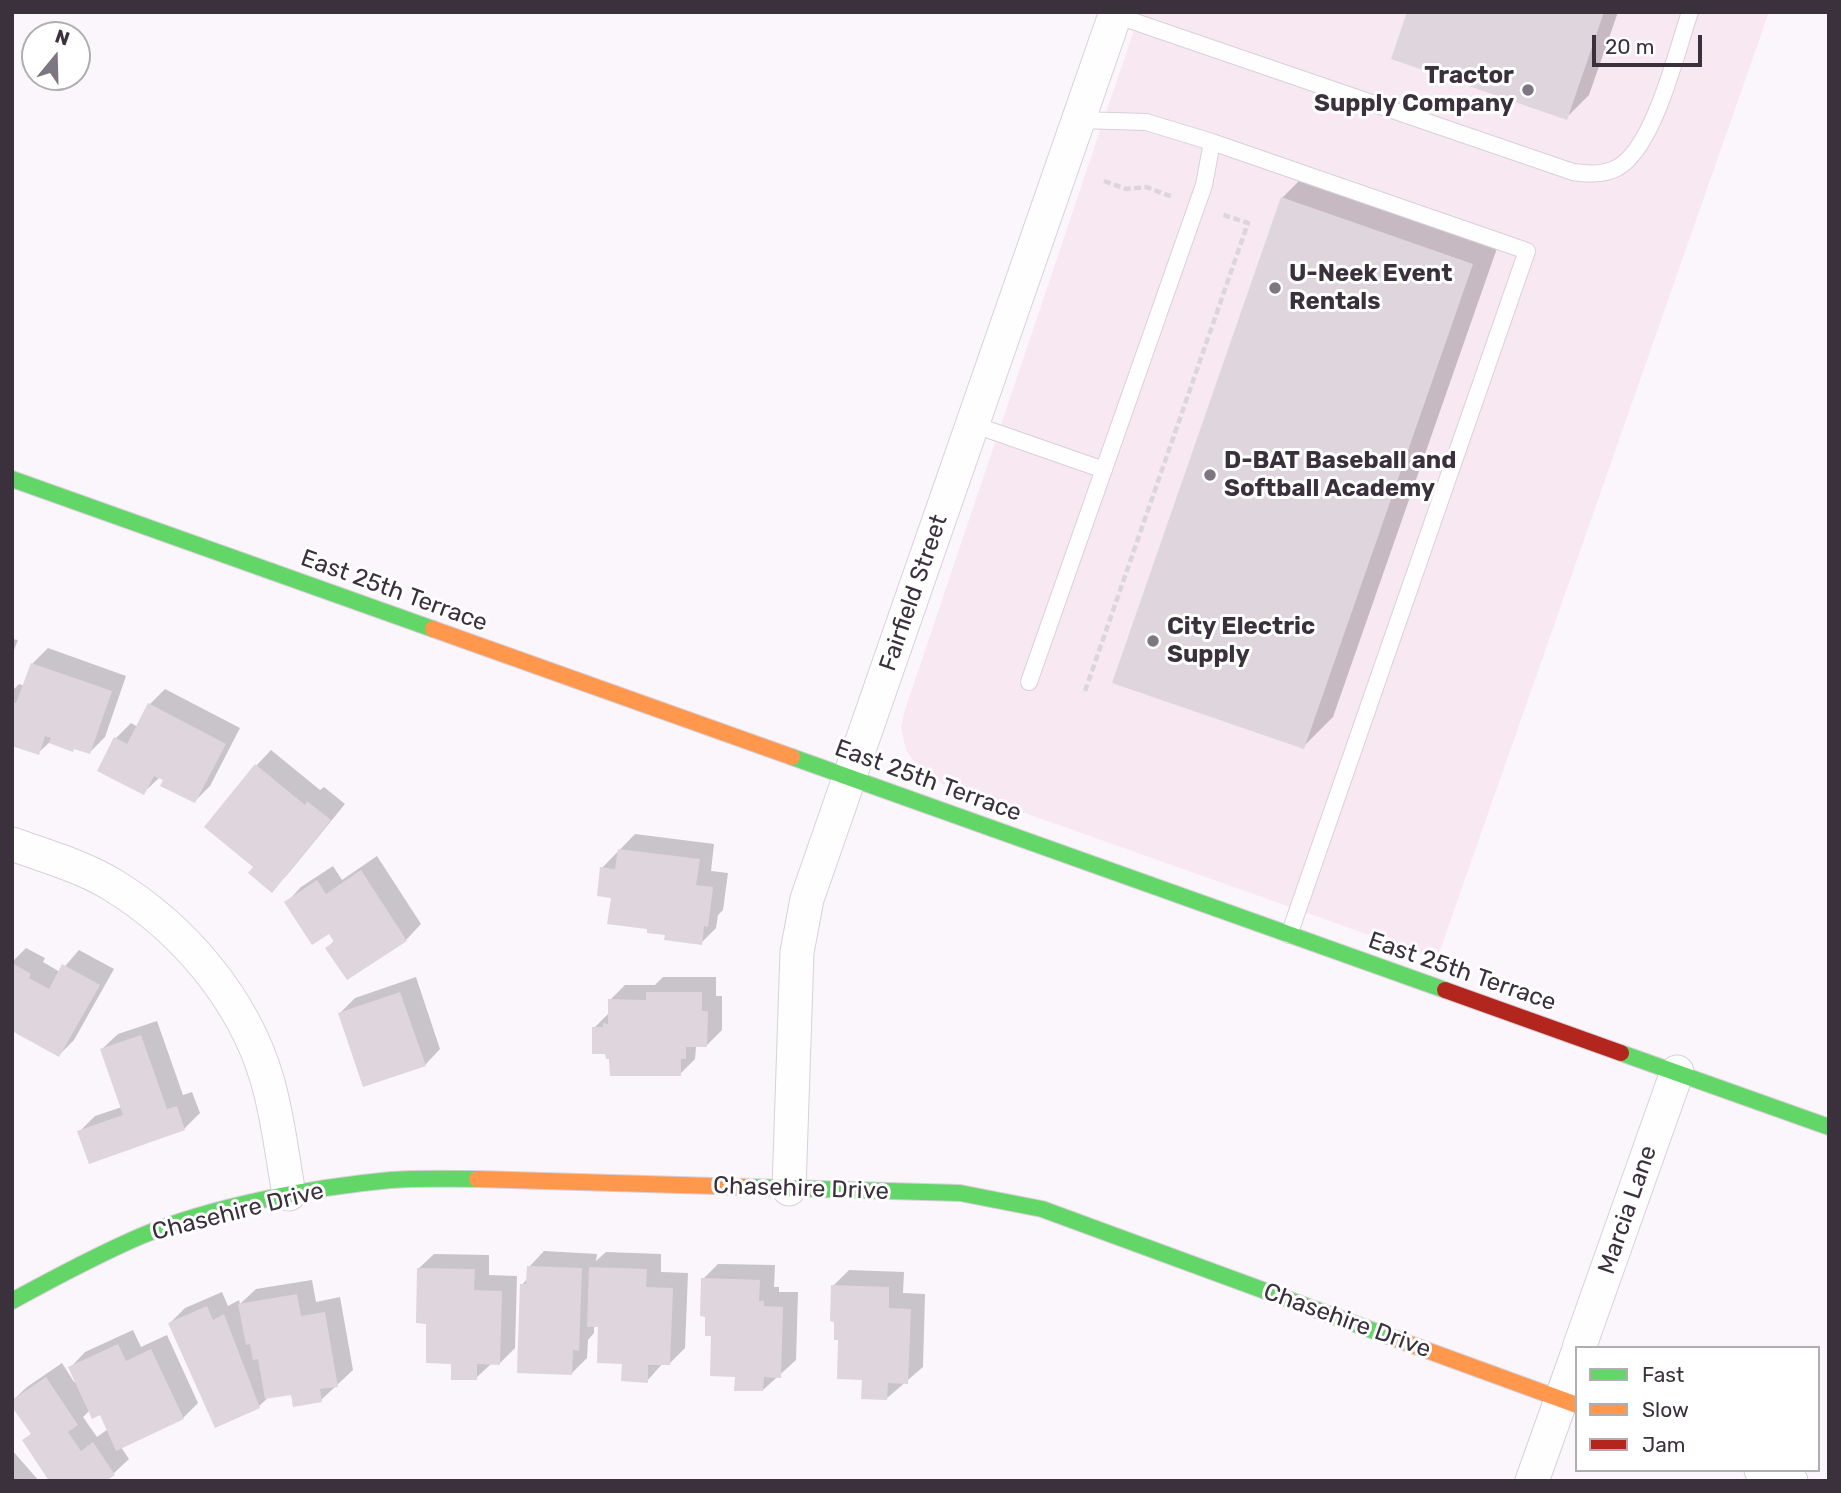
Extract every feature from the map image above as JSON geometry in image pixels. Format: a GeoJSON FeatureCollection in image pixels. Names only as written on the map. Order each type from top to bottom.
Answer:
{"type":"FeatureCollection","features":[{"type":"Feature","properties":{"kind":"street","name":"Fairfield Street"},"geometry":{"type":"LineString","coordinates":[[789,1189],[797,952],[807,899],[1115,13]]}},
{"type":"Feature","properties":{"kind":"street","name":"East 25th Terrace"},"geometry":{"type":"LineString","coordinates":[[12,478],[1829,1127]]}},
{"type":"Feature","properties":{"kind":"street"},"geometry":{"type":"LineString","coordinates":[[12,844],[65,863],[108,883],[145,906],[186,943],[215,978],[245,1025],[267,1079],[289,1194]]}},
{"type":"Feature","properties":{"kind":"street","name":"Marcia Lane"},"geometry":{"type":"LineString","coordinates":[[1580,1346],[1677,1072]]}},
{"type":"Feature","properties":{"kind":"street","name":"Chasehire Drive"},"geometry":{"type":"LineString","coordinates":[[12,1301],[143,1235],[208,1214],[289,1194],[392,1180],[491,1179],[960,1193],[1042,1209],[1569,1402]]}},
{"type":"Feature","properties":{"kind":"street"},"geometry":{"type":"LineString","coordinates":[[1532,1481],[1569,1402],[1575,1367]]}},
{"type":"Feature","properties":{"kind":"street"},"geometry":{"type":"LineString","coordinates":[[1766,1472],[1791,1481]]}},
{"type":"Feature","properties":{"kind":"lane"},"geometry":{"type":"LineString","coordinates":[[1115,13],[1573,172],[1595,174],[1616,168],[1635,153],[1650,129],[1690,12]]}},
{"type":"Feature","properties":{"kind":"lane"},"geometry":{"type":"LineString","coordinates":[[1078,120],[1146,122],[1212,142],[1527,251],[1289,935]]}},
{"type":"Feature","properties":{"kind":"lane"},"geometry":{"type":"LineString","coordinates":[[1029,682],[1204,185],[1212,142]]}},
{"type":"Feature","properties":{"kind":"lane"},"geometry":{"type":"LineString","coordinates":[[972,424],[1104,470]]}},
{"type":"Feature","properties":{"kind":"path"},"geometry":{"type":"LineString","coordinates":[[1085,691],[1248,223],[1146,187],[1126,189],[1104,181]]}},
{"type":"Feature","properties":{"kind":"shaded area"},"geometry":{"type":"Polygon","coordinates":[[[1140,12],[1769,12],[1437,959],[943,784],[920,770],[906,750],[901,727],[905,710],[1140,12]]]}},
{"type":"Feature","properties":{"kind":"building","name":"Tractor Supply Company"},"geometry":{"type":"Polygon","coordinates":[[[1407,12],[1604,12],[1567,120],[1391,59],[1407,12]]]}},
{"type":"Feature","properties":{"kind":"building"},"geometry":{"type":"Polygon","coordinates":[[[1281,197],[1473,264],[1304,749],[1112,683],[1281,197]]]}},
{"type":"Feature","properties":{"kind":"building"},"geometry":{"type":"Polygon","coordinates":[[[31,663],[112,691],[90,754],[74,749],[73,752],[49,743],[51,738],[45,736],[39,755],[12,746],[12,702],[16,703],[31,663]]]}},
{"type":"Feature","properties":{"kind":"building"},"geometry":{"type":"Polygon","coordinates":[[[148,703],[226,744],[195,803],[160,786],[163,780],[154,776],[144,795],[97,771],[114,737],[127,744],[148,703]]]}},
{"type":"Feature","properties":{"kind":"building"},"geometry":{"type":"Polygon","coordinates":[[[255,764],[305,805],[307,801],[331,820],[272,893],[248,873],[253,867],[204,827],[255,764]]]}},
{"type":"Feature","properties":{"kind":"building"},"geometry":{"type":"Polygon","coordinates":[[[618,849],[700,859],[696,885],[713,887],[708,927],[704,926],[702,945],[664,940],[665,935],[647,933],[647,929],[607,924],[611,898],[597,896],[600,867],[615,869],[618,849]]]}},
{"type":"Feature","properties":{"kind":"building"},"geometry":{"type":"Polygon","coordinates":[[[361,870],[407,941],[347,980],[325,948],[334,942],[329,934],[312,945],[284,902],[317,880],[326,894],[361,870]]]}},
{"type":"Feature","properties":{"kind":"building"},"geometry":{"type":"Polygon","coordinates":[[[12,963],[31,974],[29,978],[49,989],[62,964],[100,985],[59,1057],[12,1031],[12,963]]]}},
{"type":"Feature","properties":{"kind":"building"},"geometry":{"type":"Polygon","coordinates":[[[400,992],[426,1066],[363,1087],[338,1013],[400,992]]]}},
{"type":"Feature","properties":{"kind":"building"},"geometry":{"type":"Polygon","coordinates":[[[646,992],[702,992],[702,1011],[708,1011],[707,1047],[686,1047],[686,1059],[681,1059],[681,1076],[610,1076],[609,1059],[606,1059],[605,1054],[592,1054],[592,1027],[608,1024],[608,999],[646,1000],[646,992]]]}},
{"type":"Feature","properties":{"kind":"building"},"geometry":{"type":"Polygon","coordinates":[[[141,1035],[167,1109],[177,1106],[185,1130],[89,1164],[77,1131],[123,1115],[100,1049],[141,1035]]]}},
{"type":"Feature","properties":{"kind":"building"},"geometry":{"type":"Polygon","coordinates":[[[527,1266],[582,1268],[579,1351],[573,1350],[572,1375],[517,1373],[520,1284],[526,1284],[527,1266]]]}},
{"type":"Feature","properties":{"kind":"building"},"geometry":{"type":"Polygon","coordinates":[[[589,1267],[647,1269],[646,1287],[673,1288],[670,1365],[648,1365],[648,1383],[621,1381],[622,1364],[597,1363],[598,1327],[587,1327],[589,1267]]]}},
{"type":"Feature","properties":{"kind":"building"},"geometry":{"type":"Polygon","coordinates":[[[417,1268],[475,1269],[474,1290],[502,1291],[500,1365],[477,1364],[477,1380],[451,1380],[451,1364],[426,1363],[426,1324],[416,1323],[417,1268]]]}},
{"type":"Feature","properties":{"kind":"building"},"geometry":{"type":"Polygon","coordinates":[[[701,1278],[760,1280],[759,1301],[764,1301],[764,1306],[783,1307],[781,1378],[764,1377],[763,1391],[734,1391],[735,1377],[710,1376],[711,1336],[705,1336],[705,1317],[700,1316],[701,1278]]]}},
{"type":"Feature","properties":{"kind":"building"},"geometry":{"type":"Polygon","coordinates":[[[831,1285],[889,1287],[889,1308],[911,1309],[908,1384],[888,1383],[887,1400],[861,1399],[862,1380],[837,1379],[838,1340],[834,1340],[834,1322],[830,1321],[831,1285]]]}},
{"type":"Feature","properties":{"kind":"building"},"geometry":{"type":"Polygon","coordinates":[[[297,1294],[301,1316],[325,1312],[338,1387],[320,1389],[322,1402],[293,1407],[291,1395],[265,1399],[258,1359],[253,1360],[250,1344],[246,1345],[238,1304],[297,1294]]]}},
{"type":"Feature","properties":{"kind":"building"},"geometry":{"type":"Polygon","coordinates":[[[207,1306],[213,1320],[224,1314],[260,1408],[215,1428],[168,1323],[207,1306]]]}},
{"type":"Feature","properties":{"kind":"building"},"geometry":{"type":"Polygon","coordinates":[[[118,1344],[126,1361],[151,1349],[184,1419],[116,1451],[100,1415],[92,1419],[68,1367],[118,1344]]]}},
{"type":"Feature","properties":{"kind":"building"},"geometry":{"type":"Polygon","coordinates":[[[46,1377],[78,1425],[68,1432],[81,1451],[93,1442],[115,1475],[106,1481],[49,1481],[22,1440],[31,1434],[12,1407],[12,1400],[46,1377]]]}},
{"type":"Feature","properties":{"kind":"traffic: fast"},"geometry":{"type":"LineString","coordinates":[[12,479],[433,629]]}},
{"type":"Feature","properties":{"kind":"traffic: fast"},"geometry":{"type":"LineString","coordinates":[[792,757],[1445,990]]}},
{"type":"Feature","properties":{"kind":"traffic: fast"},"geometry":{"type":"LineString","coordinates":[[1621,1053],[1829,1127]]}},
{"type":"Feature","properties":{"kind":"traffic: fast"},"geometry":{"type":"LineString","coordinates":[[12,1301],[141,1236],[231,1207],[361,1183],[402,1179],[477,1179]]}},
{"type":"Feature","properties":{"kind":"traffic: fast"},"geometry":{"type":"LineString","coordinates":[[748,1187],[960,1193],[1042,1209],[1396,1339]]}},
{"type":"Feature","properties":{"kind":"traffic: slow"},"geometry":{"type":"LineString","coordinates":[[433,629],[792,757]]}},
{"type":"Feature","properties":{"kind":"traffic: slow"},"geometry":{"type":"LineString","coordinates":[[477,1179],[748,1187]]}},
{"type":"Feature","properties":{"kind":"traffic: slow"},"geometry":{"type":"LineString","coordinates":[[1396,1339],[1575,1404]]}},
{"type":"Feature","properties":{"kind":"traffic: jam"},"geometry":{"type":"LineString","coordinates":[[1445,990],[1621,1053]]}},
{"type":"Feature","properties":{"kind":"place","name":"Tractor Supply Company"},"geometry":{"type":"Point","coordinates":[1528,90]}},
{"type":"Feature","properties":{"kind":"place","name":"U-Neek Event Rentals"},"geometry":{"type":"Point","coordinates":[1275,288]}},
{"type":"Feature","properties":{"kind":"place","name":"D-BAT Baseball and Softball Academy"},"geometry":{"type":"Point","coordinates":[1210,475]}},
{"type":"Feature","properties":{"kind":"place","name":"City Electric Supply"},"geometry":{"type":"Point","coordinates":[1153,641]}}]}
